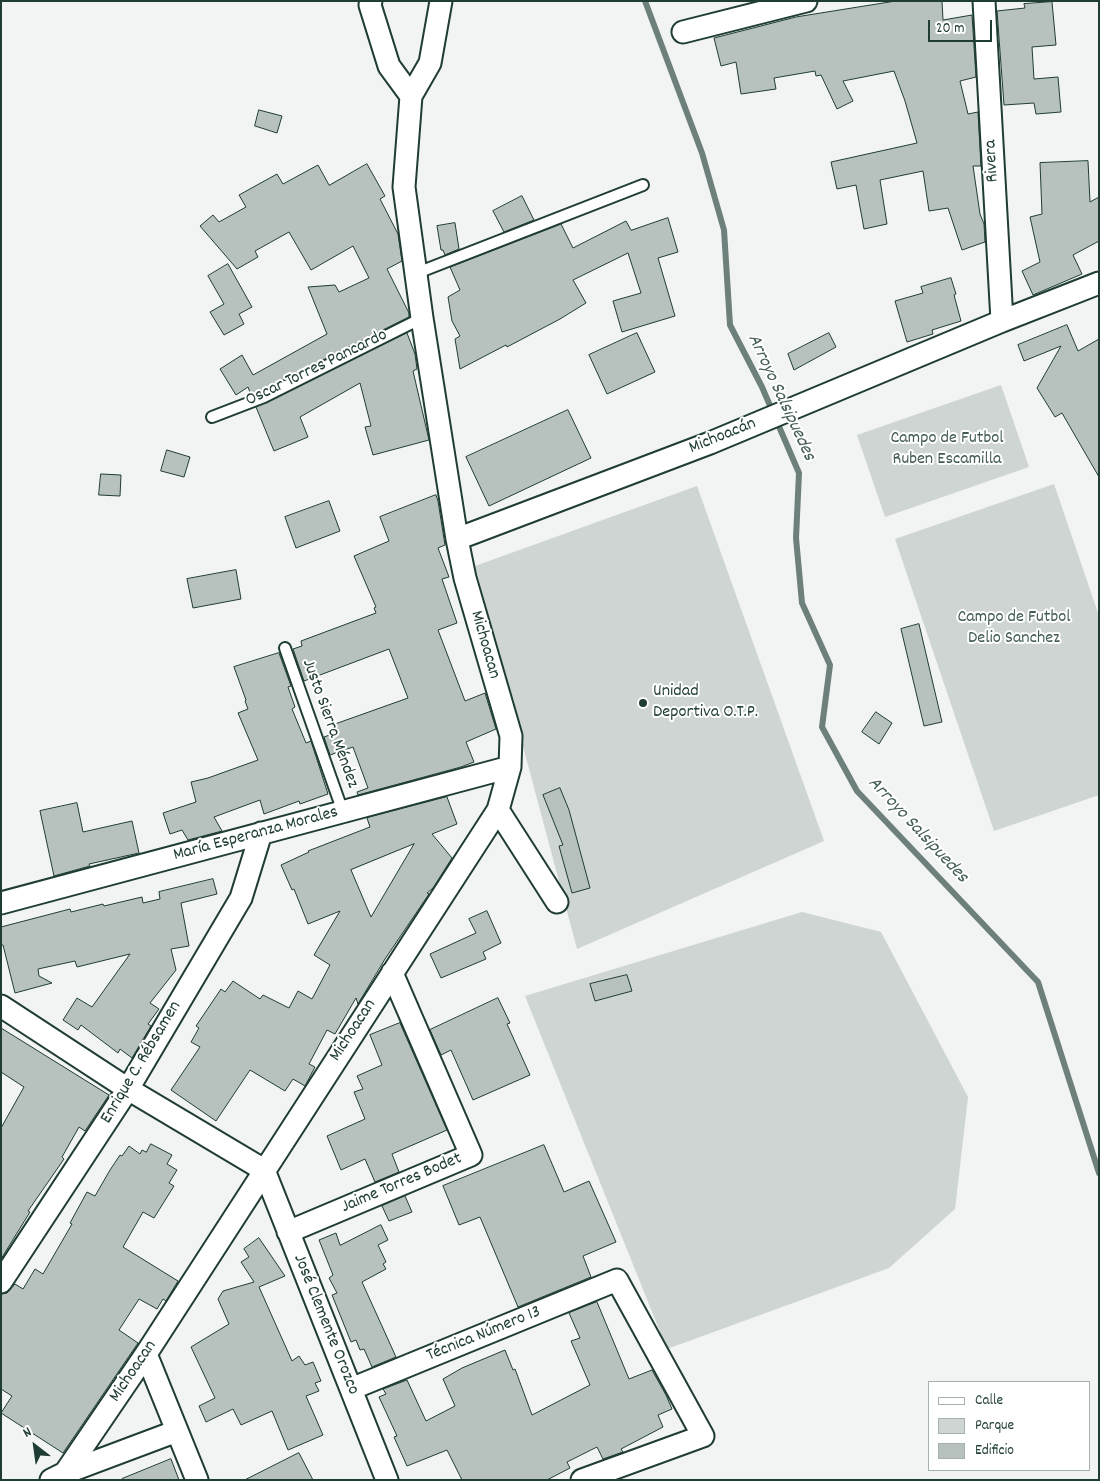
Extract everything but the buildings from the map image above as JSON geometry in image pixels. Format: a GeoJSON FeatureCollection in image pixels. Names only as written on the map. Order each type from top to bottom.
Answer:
{"type":"FeatureCollection","features":[{"type":"Feature","properties":{"kind":"street"},"geometry":{"type":"LineString","coordinates":[[371,1],[370,5],[389,66],[411,96]]}},
{"type":"Feature","properties":{"kind":"street"},"geometry":{"type":"LineString","coordinates":[[441,1],[430,63],[411,96],[404,187],[422,318],[457,539]]}},
{"type":"Feature","properties":{"kind":"street"},"geometry":{"type":"LineString","coordinates":[[683,32],[806,1]]}},
{"type":"Feature","properties":{"kind":"street","name":"Rivera"},"geometry":{"type":"LineString","coordinates":[[984,1],[1002,321]]}},
{"type":"Feature","properties":{"kind":"street","name":"Michoacán"},"geometry":{"type":"LineString","coordinates":[[457,539],[710,443],[1002,321],[1096,288]]}},
{"type":"Feature","properties":{"kind":"street","name":"Michoacan"},"geometry":{"type":"LineString","coordinates":[[58,1476],[146,1354],[498,810],[510,767],[511,736],[465,578],[457,539]]}},
{"type":"Feature","properties":{"kind":"street","name":"María Esperanza Morales"},"geometry":{"type":"LineString","coordinates":[[1,903],[510,767]]}},
{"type":"Feature","properties":{"kind":"street"},"geometry":{"type":"LineString","coordinates":[[498,810],[557,902]]}},
{"type":"Feature","properties":{"kind":"street","name":"Enrique C. Rébsamen"},"geometry":{"type":"LineString","coordinates":[[1,1282],[128,1089],[241,898],[261,834]]}},
{"type":"Feature","properties":{"kind":"street","name":"Jaime Torres Bodet"},"geometry":{"type":"LineString","coordinates":[[288,1232],[471,1155],[392,973]]}},
{"type":"Feature","properties":{"kind":"street"},"geometry":{"type":"LineString","coordinates":[[1,1006],[128,1089],[264,1170]]}},
{"type":"Feature","properties":{"kind":"street","name":"José Clemente Orozco"},"geometry":{"type":"LineString","coordinates":[[264,1170],[387,1480]]}},
{"type":"Feature","properties":{"kind":"street","name":"Técnica Número 13"},"geometry":{"type":"LineString","coordinates":[[351,1389],[617,1280],[703,1436],[582,1480]]}},
{"type":"Feature","properties":{"kind":"street"},"geometry":{"type":"LineString","coordinates":[[146,1354],[198,1480]]}},
{"type":"Feature","properties":{"kind":"street"},"geometry":{"type":"LineString","coordinates":[[58,1476],[177,1431]]}},
{"type":"Feature","properties":{"kind":"lane"},"geometry":{"type":"LineString","coordinates":[[417,273],[644,185]]}},
{"type":"Feature","properties":{"kind":"lane","name":"Oscar Torres Pancardo"},"geometry":{"type":"LineString","coordinates":[[212,417],[264,396],[422,318]]}},
{"type":"Feature","properties":{"kind":"lane","name":"Justo Sierra Méndez"},"geometry":{"type":"LineString","coordinates":[[285,648],[343,812]]}},
{"type":"Feature","properties":{"kind":"green space","name":"Campo de Futbol Ruben Escamilla"},"geometry":{"type":"Polygon","coordinates":[[[1001,385],[1029,467],[885,517],[857,435],[1001,385]]]}},
{"type":"Feature","properties":{"kind":"green space","name":"Campo de Futbol Delio Sanchez"},"geometry":{"type":"Polygon","coordinates":[[[1054,484],[1099,616],[1099,795],[994,831],[895,539],[1054,484]]]}},
{"type":"Feature","properties":{"kind":"green space","name":"Unidad Deportiva O.T.P."},"geometry":{"type":"Polygon","coordinates":[[[697,486],[824,841],[577,949],[475,566],[697,486]]]}},
{"type":"Feature","properties":{"kind":"green space"},"geometry":{"type":"Polygon","coordinates":[[[802,912],[881,932],[968,1097],[955,1209],[889,1268],[667,1349],[525,996],[802,912]]]}},
{"type":"Feature","properties":{"kind":"waterway","name":"Arroyo Salsipuedes"},"geometry":{"type":"LineString","coordinates":[[645,1],[702,153],[724,230],[730,325],[762,387],[799,473],[796,538],[802,603],[830,665],[822,727],[857,791],[1038,982],[1099,1173]]}},
{"type":"Feature","properties":{"kind":"place","name":"Unidad Deportiva O.T.P."},"geometry":{"type":"Point","coordinates":[643,703]}}]}
